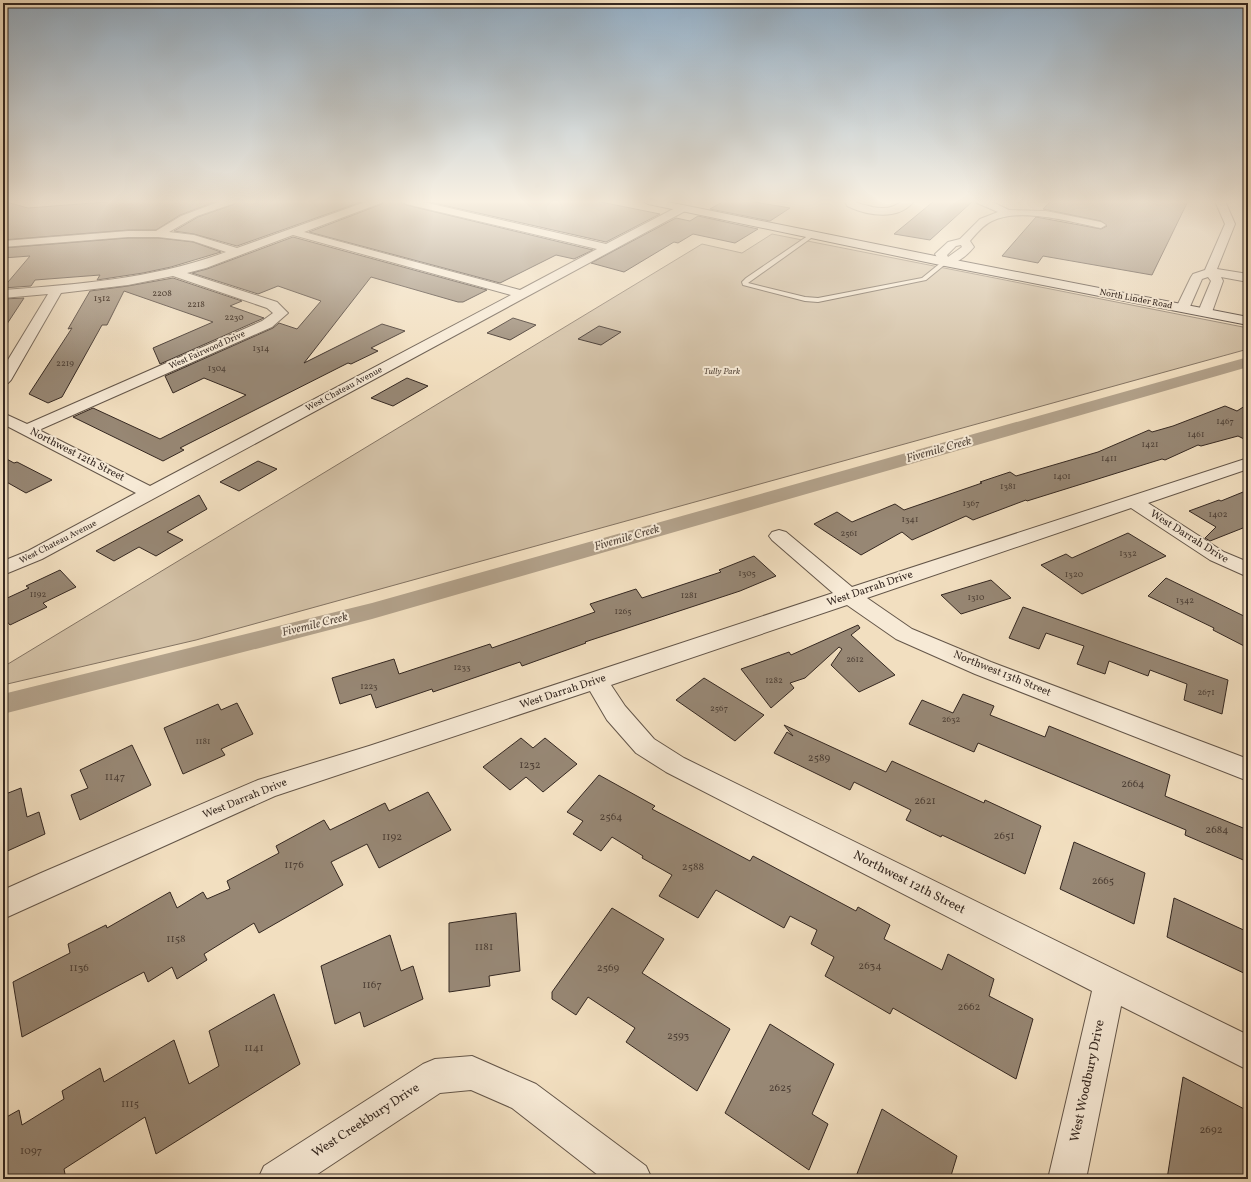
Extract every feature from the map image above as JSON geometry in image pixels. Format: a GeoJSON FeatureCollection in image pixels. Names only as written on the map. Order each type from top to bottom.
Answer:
{"type":"FeatureCollection","features":[{"type":"Feature","properties":{"kind":"main road","name":"North Linder Road"},"geometry":{"type":"LineString","coordinates":[[916,256],[1248,321]]}},
{"type":"Feature","properties":{"kind":"street"},"geometry":{"type":"LineString","coordinates":[[3,294],[141,280],[175,273],[226,256]]}},
{"type":"Feature","properties":{"kind":"street"},"geometry":{"type":"LineString","coordinates":[[382,256],[521,294]]}},
{"type":"Feature","properties":{"kind":"street","name":"West Chateau Avenue"},"geometry":{"type":"LineString","coordinates":[[3,569],[35,555],[592,256]]}},
{"type":"Feature","properties":{"kind":"street"},"geometry":{"type":"LineString","coordinates":[[945,262],[960,256]]}},
{"type":"Feature","properties":{"kind":"street"},"geometry":{"type":"LineString","coordinates":[[1210,272],[1217,256]]}},
{"type":"Feature","properties":{"kind":"street"},"geometry":{"type":"LineString","coordinates":[[1205,312],[1217,281],[1210,272]]}},
{"type":"Feature","properties":{"kind":"street"},"geometry":{"type":"LineString","coordinates":[[1183,308],[1197,277],[1210,272],[1248,278]]}},
{"type":"Feature","properties":{"kind":"street","name":"West Fairwood Drive"},"geometry":{"type":"LineString","coordinates":[[26,430],[267,324],[281,313],[272,305],[175,273]]}},
{"type":"Feature","properties":{"kind":"street"},"geometry":{"type":"LineString","coordinates":[[3,380],[57,289]]}},
{"type":"Feature","properties":{"kind":"street"},"geometry":{"type":"LineString","coordinates":[[3,357],[18,355]]}},
{"type":"Feature","properties":{"kind":"street","name":"Northwest 12th Street"},"geometry":{"type":"LineString","coordinates":[[3,418],[150,493]]}},
{"type":"Feature","properties":{"kind":"street","name":"West Darrah Drive"},"geometry":{"type":"LineString","coordinates":[[3,905],[51,882],[267,788],[596,681],[1248,463]]}},
{"type":"Feature","properties":{"kind":"street","name":"West Darrah Drive"},"geometry":{"type":"LineString","coordinates":[[1132,501],[1217,556],[1248,570]]}},
{"type":"Feature","properties":{"kind":"street","name":"Northwest 13th Street"},"geometry":{"type":"LineString","coordinates":[[780,536],[849,596],[904,634],[983,668],[1248,770]]}},
{"type":"Feature","properties":{"kind":"street","name":"Northwest 12th Street"},"geometry":{"type":"LineString","coordinates":[[596,681],[616,713],[645,746],[675,765],[1248,1053]]}},
{"type":"Feature","properties":{"kind":"street","name":"West Woodbury Drive"},"geometry":{"type":"LineString","coordinates":[[1067,1179],[1110,983]]}},
{"type":"Feature","properties":{"kind":"street","name":"West Creekbury Drive"},"geometry":{"type":"LineString","coordinates":[[277,1179],[435,1076],[472,1073],[524,1096],[633,1179]]}},
{"type":"Feature","properties":{"kind":"lane"},"geometry":{"type":"LineString","coordinates":[[782,256],[745,282],[745,284],[805,300],[818,300],[928,278],[945,262]]}},
{"type":"Feature","properties":{"kind":"green space","name":"Tully Park"},"geometry":{"type":"Polygon","coordinates":[[[682,256],[884,256],[1248,328],[1248,349],[196,640],[3,685],[3,667],[682,256]]]}},
{"type":"Feature","properties":{"kind":"building"},"geometry":{"type":"Polygon","coordinates":[[[3,256],[28,256],[3,258],[3,256]]]}},
{"type":"Feature","properties":{"kind":"building"},"geometry":{"type":"Polygon","coordinates":[[[30,256],[207,256],[171,267],[143,273],[97,280],[100,275],[35,280],[31,286],[3,288],[30,256]]]}},
{"type":"Feature","properties":{"kind":"building"},"geometry":{"type":"Polygon","coordinates":[[[242,256],[363,256],[487,290],[463,302],[458,302],[371,277],[304,363],[382,324],[405,331],[371,348],[378,351],[351,364],[348,363],[180,448],[184,450],[163,461],[73,417],[93,408],[160,439],[246,395],[204,378],[173,393],[165,376],[273,328],[279,323],[297,329],[321,301],[278,286],[258,294],[192,273],[242,256]]]}},
{"type":"Feature","properties":{"kind":"building"},"geometry":{"type":"Polygon","coordinates":[[[399,256],[554,256],[500,283],[399,256]]]}},
{"type":"Feature","properties":{"kind":"building"},"geometry":{"type":"Polygon","coordinates":[[[561,256],[580,256],[574,259],[561,256]]]}},
{"type":"Feature","properties":{"kind":"building"},"geometry":{"type":"Polygon","coordinates":[[[604,256],[650,256],[624,272],[591,263],[604,256]]]}},
{"type":"Feature","properties":{"kind":"building"},"geometry":{"type":"Polygon","coordinates":[[[1003,256],[1043,256],[1038,263],[1003,256]]]}},
{"type":"Feature","properties":{"kind":"building"},"geometry":{"type":"Polygon","coordinates":[[[1044,256],[1161,256],[1152,275],[1044,256]]]}},
{"type":"Feature","properties":{"kind":"building"},"geometry":{"type":"Polygon","coordinates":[[[173,278],[242,301],[230,306],[264,318],[160,364],[153,348],[213,322],[124,291],[107,325],[102,325],[62,397],[48,403],[29,394],[72,328],[68,329],[90,291],[173,278]]]}},
{"type":"Feature","properties":{"kind":"building"},"geometry":{"type":"Polygon","coordinates":[[[24,298],[3,330],[3,299],[24,298]]]}},
{"type":"Feature","properties":{"kind":"building"},"geometry":{"type":"Polygon","coordinates":[[[513,318],[536,325],[510,340],[487,333],[513,318]]]}},
{"type":"Feature","properties":{"kind":"building"},"geometry":{"type":"Polygon","coordinates":[[[599,326],[621,332],[601,345],[578,339],[599,326]]]}},
{"type":"Feature","properties":{"kind":"building"},"geometry":{"type":"Polygon","coordinates":[[[407,378],[428,386],[393,406],[371,398],[407,378]]]}},
{"type":"Feature","properties":{"kind":"building"},"geometry":{"type":"Polygon","coordinates":[[[1248,404],[1248,441],[1238,436],[1201,446],[1198,445],[1165,460],[1162,459],[1027,501],[1026,500],[973,520],[966,516],[912,540],[902,532],[861,555],[814,524],[837,512],[852,522],[895,504],[904,510],[1010,472],[1016,476],[1098,452],[1149,430],[1152,432],[1173,426],[1225,406],[1237,411],[1248,404]]]}},
{"type":"Feature","properties":{"kind":"building"},"geometry":{"type":"Polygon","coordinates":[[[3,457],[14,463],[17,462],[52,480],[26,493],[3,480],[3,457]]]}},
{"type":"Feature","properties":{"kind":"building"},"geometry":{"type":"Polygon","coordinates":[[[258,461],[277,469],[239,491],[220,482],[258,461]]]}},
{"type":"Feature","properties":{"kind":"building"},"geometry":{"type":"Polygon","coordinates":[[[1248,490],[1248,526],[1210,541],[1205,538],[1216,527],[1189,511],[1219,500],[1221,501],[1248,490]]]}},
{"type":"Feature","properties":{"kind":"building"},"geometry":{"type":"Polygon","coordinates":[[[199,495],[207,509],[167,532],[183,540],[156,556],[139,547],[114,561],[96,551],[199,495]]]}},
{"type":"Feature","properties":{"kind":"building"},"geometry":{"type":"Polygon","coordinates":[[[1128,533],[1166,556],[1082,594],[1041,565],[1066,554],[1072,558],[1128,533]]]}},
{"type":"Feature","properties":{"kind":"building"},"geometry":{"type":"Polygon","coordinates":[[[754,556],[776,576],[740,591],[585,642],[586,643],[522,666],[520,662],[433,692],[432,689],[376,708],[371,694],[340,704],[332,678],[394,659],[399,674],[490,644],[492,648],[595,612],[590,604],[636,589],[642,598],[721,572],[719,570],[754,556]]]}},
{"type":"Feature","properties":{"kind":"building"},"geometry":{"type":"Polygon","coordinates":[[[60,570],[76,587],[43,603],[47,607],[10,625],[3,617],[3,600],[29,588],[26,586],[60,570]]]}},
{"type":"Feature","properties":{"kind":"building"},"geometry":{"type":"Polygon","coordinates":[[[1166,578],[1248,618],[1248,648],[1213,630],[1214,628],[1148,596],[1166,578]]]}},
{"type":"Feature","properties":{"kind":"building"},"geometry":{"type":"Polygon","coordinates":[[[991,580],[1011,598],[961,614],[941,595],[991,580]]]}},
{"type":"Feature","properties":{"kind":"building"},"geometry":{"type":"Polygon","coordinates":[[[1023,607],[1228,680],[1222,714],[1184,700],[1187,684],[1150,670],[1148,676],[1109,661],[1105,674],[1077,664],[1084,646],[1046,633],[1039,649],[1009,638],[1023,607]]]}},
{"type":"Feature","properties":{"kind":"building"},"geometry":{"type":"Polygon","coordinates":[[[858,625],[860,628],[851,635],[895,675],[859,692],[831,665],[842,649],[839,647],[805,678],[790,683],[794,688],[771,708],[741,669],[789,652],[791,655],[858,625]]]}},
{"type":"Feature","properties":{"kind":"building"},"geometry":{"type":"Polygon","coordinates":[[[704,678],[764,715],[735,741],[676,700],[704,678]]]}},
{"type":"Feature","properties":{"kind":"building"},"geometry":{"type":"Polygon","coordinates":[[[963,694],[994,706],[990,715],[1045,737],[1049,726],[1170,775],[1165,796],[1248,830],[1248,862],[1185,835],[1186,830],[978,743],[974,752],[909,724],[922,700],[953,713],[963,694]]]}},
{"type":"Feature","properties":{"kind":"building"},"geometry":{"type":"Polygon","coordinates":[[[237,703],[253,734],[221,749],[225,755],[183,774],[164,728],[218,704],[221,710],[237,703]]]}},
{"type":"Feature","properties":{"kind":"building"},"geometry":{"type":"Polygon","coordinates":[[[784,725],[886,772],[892,761],[984,803],[985,800],[1041,826],[1025,874],[942,835],[941,837],[906,820],[911,810],[854,782],[850,790],[774,753],[787,732],[793,736],[784,725]]]}},
{"type":"Feature","properties":{"kind":"building"},"geometry":{"type":"Polygon","coordinates":[[[521,738],[533,748],[545,738],[577,764],[543,792],[526,777],[510,790],[483,767],[521,738]]]}},
{"type":"Feature","properties":{"kind":"building"},"geometry":{"type":"Polygon","coordinates":[[[132,745],[151,785],[80,820],[71,795],[88,788],[80,770],[132,745]]]}},
{"type":"Feature","properties":{"kind":"building"},"geometry":{"type":"Polygon","coordinates":[[[599,775],[655,806],[652,809],[750,861],[753,856],[856,911],[858,907],[890,925],[884,939],[942,970],[948,954],[994,979],[989,996],[1033,1019],[1016,1079],[893,1008],[890,1014],[825,976],[834,957],[811,944],[817,930],[790,916],[784,928],[716,890],[698,918],[659,896],[672,875],[642,858],[643,856],[612,837],[601,851],[573,834],[583,821],[567,812],[599,775]]]}},
{"type":"Feature","properties":{"kind":"building"},"geometry":{"type":"Polygon","coordinates":[[[21,788],[27,817],[39,812],[45,834],[3,853],[3,795],[21,788]]]}},
{"type":"Feature","properties":{"kind":"building"},"geometry":{"type":"Polygon","coordinates":[[[428,792],[451,830],[379,868],[367,844],[331,862],[343,885],[259,933],[254,923],[204,954],[207,960],[177,979],[172,967],[148,982],[144,972],[22,1037],[13,982],[70,953],[68,944],[106,925],[107,928],[170,892],[177,908],[203,892],[207,899],[230,889],[227,881],[279,853],[276,846],[324,820],[330,830],[385,803],[389,811],[428,792]]]}},
{"type":"Feature","properties":{"kind":"building"},"geometry":{"type":"Polygon","coordinates":[[[1074,842],[1145,873],[1134,924],[1060,889],[1074,842]]]}},
{"type":"Feature","properties":{"kind":"building"},"geometry":{"type":"Polygon","coordinates":[[[1174,898],[1248,932],[1248,975],[1167,937],[1174,898]]]}},
{"type":"Feature","properties":{"kind":"building"},"geometry":{"type":"Polygon","coordinates":[[[612,908],[664,939],[642,973],[730,1029],[697,1091],[626,1042],[635,1028],[588,997],[576,1015],[552,999],[552,992],[612,908]]]}},
{"type":"Feature","properties":{"kind":"building"},"geometry":{"type":"Polygon","coordinates":[[[516,913],[520,971],[489,976],[490,986],[449,992],[449,923],[516,913]]]}},
{"type":"Feature","properties":{"kind":"building"},"geometry":{"type":"Polygon","coordinates":[[[390,935],[401,971],[413,966],[423,999],[364,1027],[360,1012],[335,1024],[321,966],[390,935]]]}},
{"type":"Feature","properties":{"kind":"building"},"geometry":{"type":"Polygon","coordinates":[[[274,994],[300,1064],[156,1154],[145,1117],[64,1169],[66,1179],[3,1179],[3,1119],[19,1110],[22,1125],[64,1099],[62,1091],[100,1068],[104,1082],[174,1040],[189,1084],[219,1066],[209,1031],[274,994]]]}},
{"type":"Feature","properties":{"kind":"building"},"geometry":{"type":"Polygon","coordinates":[[[770,1024],[834,1064],[812,1114],[828,1124],[809,1170],[725,1113],[770,1024]]]}},
{"type":"Feature","properties":{"kind":"building"},"geometry":{"type":"Polygon","coordinates":[[[1183,1077],[1248,1111],[1248,1149],[1245,1179],[1167,1179],[1183,1077]]]}},
{"type":"Feature","properties":{"kind":"building"},"geometry":{"type":"Polygon","coordinates":[[[882,1109],[957,1156],[950,1179],[855,1179],[882,1109]]]}},
{"type":"Feature","properties":{"kind":"waterway","name":"Fivemile Creek"},"geometry":{"type":"LineString","coordinates":[[3,704],[372,611],[1248,362]]}}]}
